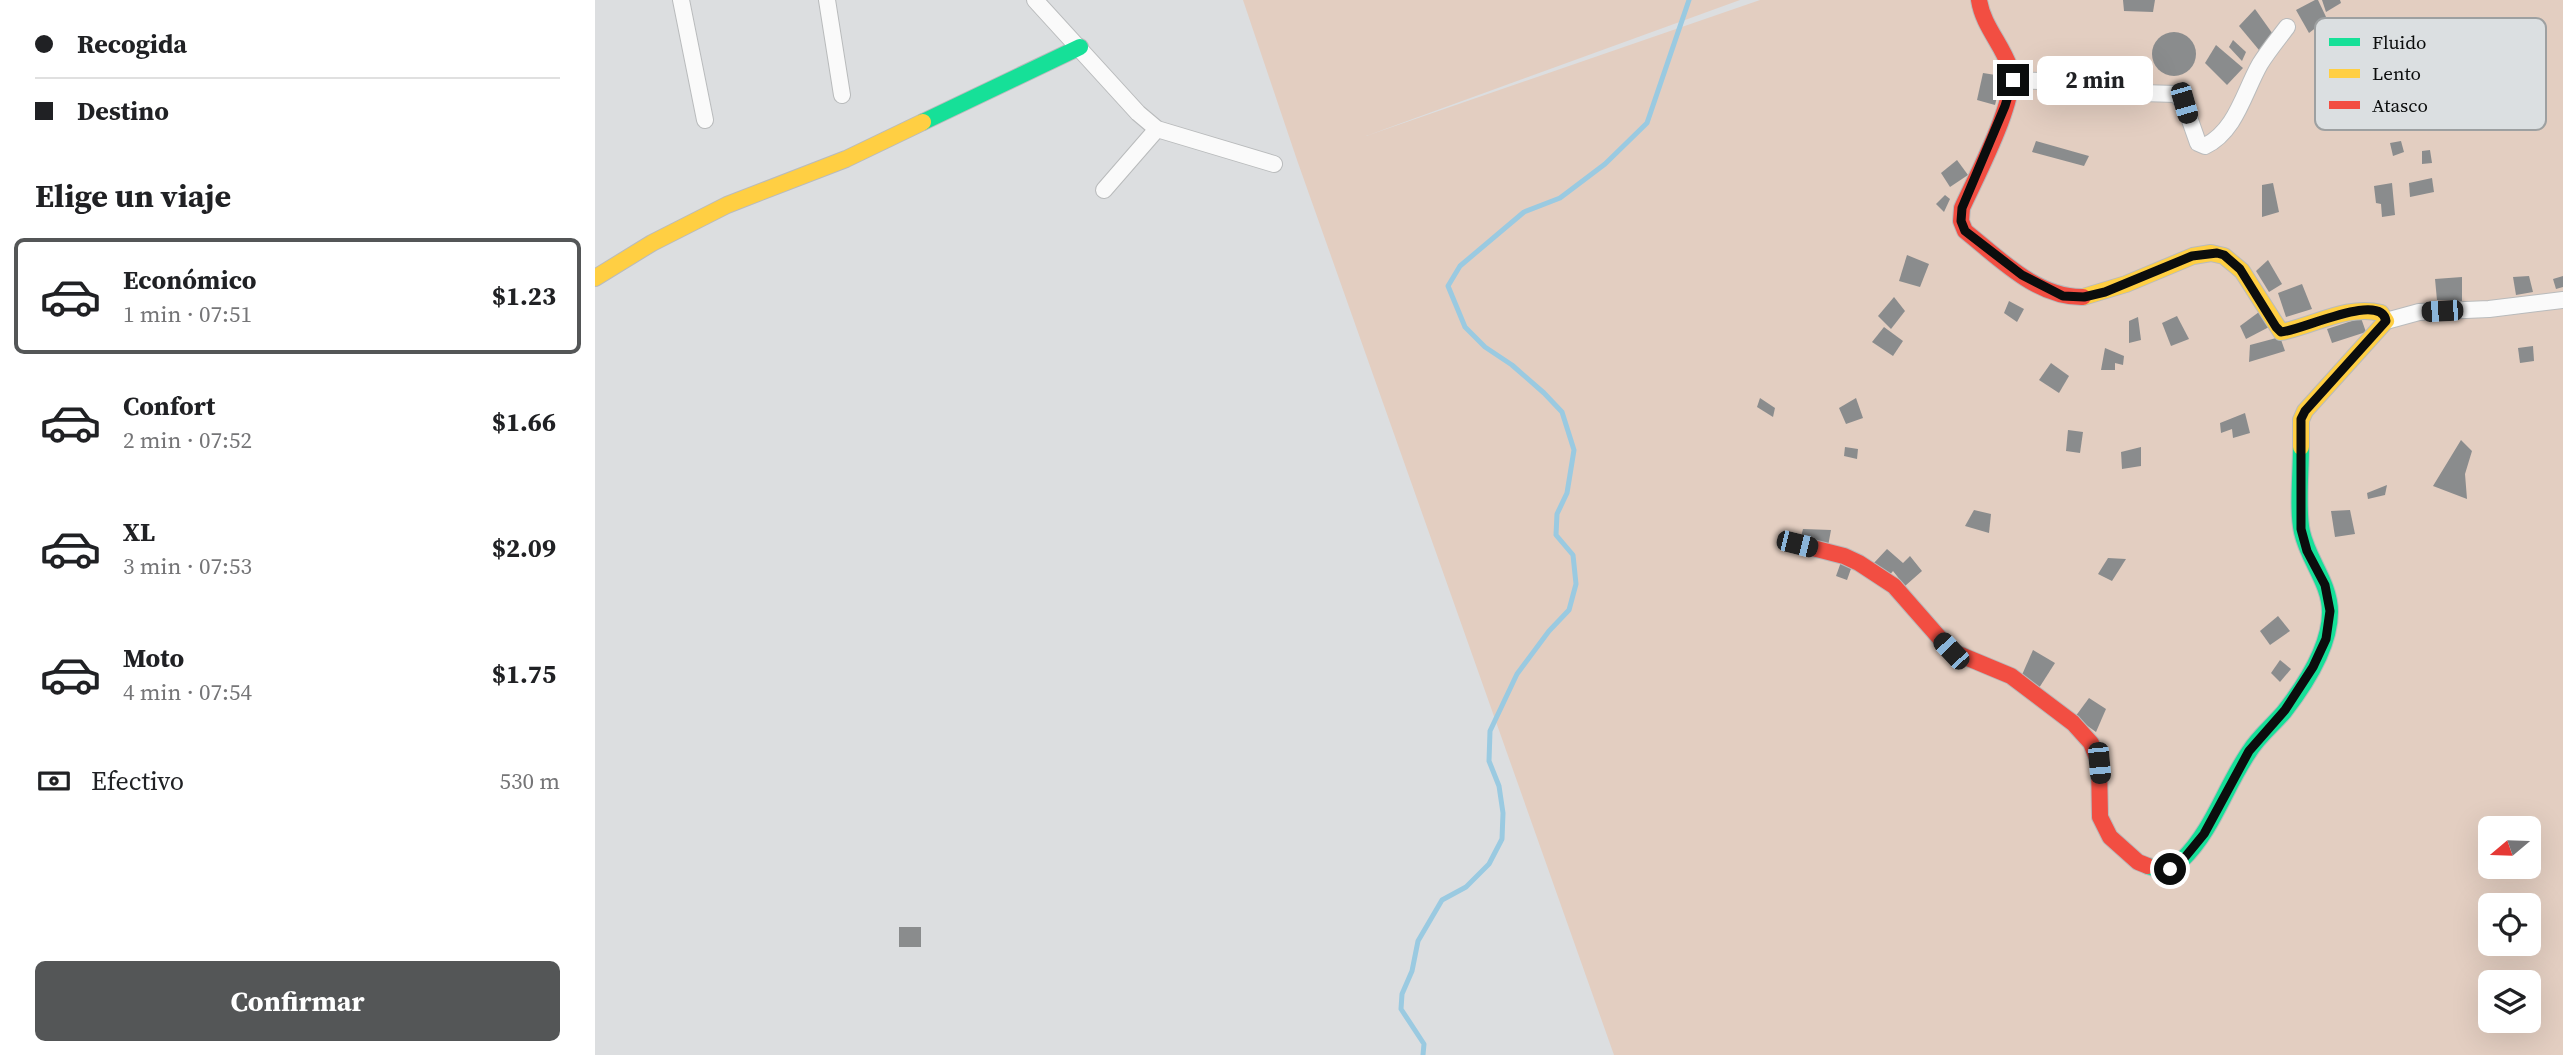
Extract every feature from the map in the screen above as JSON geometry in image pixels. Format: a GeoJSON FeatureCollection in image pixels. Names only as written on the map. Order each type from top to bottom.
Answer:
{"type":"FeatureCollection","features":[{"type":"Feature","properties":{"kind":"street"},"geometry":{"type":"LineString","coordinates":[[681,0],[705,120]]}},
{"type":"Feature","properties":{"kind":"street"},"geometry":{"type":"LineString","coordinates":[[827,0],[842,95]]}},
{"type":"Feature","properties":{"kind":"street"},"geometry":{"type":"LineString","coordinates":[[1035,0],[1138,113],[1157,129],[1274,164]]}},
{"type":"Feature","properties":{"kind":"street"},"geometry":{"type":"LineString","coordinates":[[1979,0],[1988,30],[2003,51],[2013,80],[2005,106],[1962,208],[1961,221],[1965,231],[2022,275],[2063,296],[2084,297],[2105,292],[2192,256],[2217,253],[2224,255],[2240,269],[2281,332],[2352,311],[2381,311],[2386,321]]}},
{"type":"Feature","properties":{"kind":"street"},"geometry":{"type":"LineString","coordinates":[[2013,80],[2070,82],[2107,92],[2176,94],[2184,103],[2198,144],[2205,146],[2216,141],[2235,117],[2261,63],[2287,27]]}},
{"type":"Feature","properties":{"kind":"street"},"geometry":{"type":"LineString","coordinates":[[595,278],[652,243],[727,205],[846,159],[1080,47]]}},
{"type":"Feature","properties":{"kind":"street"},"geometry":{"type":"LineString","coordinates":[[1104,190],[1157,129]]}},
{"type":"Feature","properties":{"kind":"street"},"geometry":{"type":"LineString","coordinates":[[1797,544],[1844,556],[1859,563],[1893,586],[1951,651],[2011,676],[2073,723],[2091,743],[2099,763],[2099,817],[2110,838],[2137,862],[2156,869],[2170,869],[2181,862],[2204,834],[2249,751],[2285,710],[2313,667],[2326,639],[2330,611],[2325,585],[2307,551],[2301,529],[2301,419],[2305,411],[2386,321],[2419,312],[2489,309],[2563,300]]}},
{"type":"Feature","properties":{"kind":"shaded area"},"geometry":{"type":"Polygon","coordinates":[[[1243,0],[1740,0],[1366,136],[1760,0],[2563,0],[2563,1055],[1614,1055],[1297,160],[1243,0]]]}},
{"type":"Feature","properties":{"kind":"building"},"geometry":{"type":"Polygon","coordinates":[[[2123,0],[2155,0],[2153,12],[2124,11],[2123,0]]]}},
{"type":"Feature","properties":{"kind":"building"},"geometry":{"type":"Polygon","coordinates":[[[2318,0],[2327,18],[2315,18],[2315,28],[2309,33],[2296,10],[2318,0]]]}},
{"type":"Feature","properties":{"kind":"building"},"geometry":{"type":"Polygon","coordinates":[[[2322,0],[2340,0],[2341,3],[2326,12],[2322,0]]]}},
{"type":"Feature","properties":{"kind":"building"},"geometry":{"type":"Polygon","coordinates":[[[2255,9],[2275,37],[2259,50],[2239,26],[2255,9]]]}},
{"type":"Feature","properties":{"kind":"building"},"geometry":{"type":"Polygon","coordinates":[[[2174,32],[2190,38],[2196,54],[2190,70],[2174,76],[2158,70],[2152,54],[2158,38],[2174,32]]]}},
{"type":"Feature","properties":{"kind":"building"},"geometry":{"type":"Polygon","coordinates":[[[2233,40],[2246,52],[2242,61],[2229,47],[2233,40]]]}},
{"type":"Feature","properties":{"kind":"building"},"geometry":{"type":"Polygon","coordinates":[[[2216,45],[2243,68],[2227,85],[2205,63],[2216,45]]]}},
{"type":"Feature","properties":{"kind":"building"},"geometry":{"type":"Polygon","coordinates":[[[1983,73],[2002,76],[1995,105],[1977,100],[1983,73]]]}},
{"type":"Feature","properties":{"kind":"building"},"geometry":{"type":"Polygon","coordinates":[[[2036,141],[2089,156],[2084,166],[2032,152],[2036,141]]]}},
{"type":"Feature","properties":{"kind":"building"},"geometry":{"type":"Polygon","coordinates":[[[2401,141],[2404,152],[2393,156],[2390,143],[2401,141]]]}},
{"type":"Feature","properties":{"kind":"building"},"geometry":{"type":"Polygon","coordinates":[[[2430,150],[2432,163],[2422,164],[2422,151],[2430,150]]]}},
{"type":"Feature","properties":{"kind":"building"},"geometry":{"type":"Polygon","coordinates":[[[1957,160],[1968,175],[1950,187],[1941,173],[1957,160]]]}},
{"type":"Feature","properties":{"kind":"building"},"geometry":{"type":"Polygon","coordinates":[[[2432,178],[2434,192],[2410,197],[2409,183],[2432,178]]]}},
{"type":"Feature","properties":{"kind":"building"},"geometry":{"type":"Polygon","coordinates":[[[2273,183],[2279,212],[2262,217],[2262,185],[2273,183]]]}},
{"type":"Feature","properties":{"kind":"building"},"geometry":{"type":"Polygon","coordinates":[[[2392,183],[2395,215],[2382,217],[2381,204],[2376,203],[2374,186],[2392,183]]]}},
{"type":"Feature","properties":{"kind":"building"},"geometry":{"type":"Polygon","coordinates":[[[1945,195],[1950,199],[1944,212],[1936,204],[1945,195]]]}},
{"type":"Feature","properties":{"kind":"building"},"geometry":{"type":"Polygon","coordinates":[[[1907,255],[1929,264],[1920,287],[1899,281],[1907,255]]]}},
{"type":"Feature","properties":{"kind":"building"},"geometry":{"type":"Polygon","coordinates":[[[2268,260],[2282,284],[2269,292],[2256,271],[2268,260]]]}},
{"type":"Feature","properties":{"kind":"building"},"geometry":{"type":"Polygon","coordinates":[[[2529,276],[2533,292],[2516,295],[2513,277],[2529,276]]]}},
{"type":"Feature","properties":{"kind":"building"},"geometry":{"type":"Polygon","coordinates":[[[2563,276],[2563,287],[2556,289],[2553,279],[2563,276]]]}},
{"type":"Feature","properties":{"kind":"building"},"geometry":{"type":"Polygon","coordinates":[[[2462,277],[2462,301],[2437,300],[2435,279],[2462,277]]]}},
{"type":"Feature","properties":{"kind":"building"},"geometry":{"type":"Polygon","coordinates":[[[2302,284],[2312,309],[2286,317],[2278,293],[2302,284]]]}},
{"type":"Feature","properties":{"kind":"building"},"geometry":{"type":"Polygon","coordinates":[[[1894,297],[1905,311],[1891,329],[1878,316],[1894,297]]]}},
{"type":"Feature","properties":{"kind":"building"},"geometry":{"type":"Polygon","coordinates":[[[2009,301],[2024,309],[2017,322],[2004,313],[2009,301]]]}},
{"type":"Feature","properties":{"kind":"building"},"geometry":{"type":"Polygon","coordinates":[[[2259,312],[2269,327],[2246,339],[2240,326],[2259,312]]]}},
{"type":"Feature","properties":{"kind":"building"},"geometry":{"type":"Polygon","coordinates":[[[2177,316],[2189,339],[2171,346],[2162,323],[2177,316]]]}},
{"type":"Feature","properties":{"kind":"building"},"geometry":{"type":"Polygon","coordinates":[[[2138,317],[2141,340],[2129,343],[2129,321],[2138,317]]]}},
{"type":"Feature","properties":{"kind":"building"},"geometry":{"type":"Polygon","coordinates":[[[2361,318],[2366,332],[2332,343],[2327,329],[2361,318]]]}},
{"type":"Feature","properties":{"kind":"building"},"geometry":{"type":"Polygon","coordinates":[[[1884,327],[1903,341],[1893,356],[1872,342],[1884,327]]]}},
{"type":"Feature","properties":{"kind":"building"},"geometry":{"type":"Polygon","coordinates":[[[2280,337],[2285,351],[2249,362],[2250,345],[2280,337]]]}},
{"type":"Feature","properties":{"kind":"building"},"geometry":{"type":"Polygon","coordinates":[[[2533,346],[2534,361],[2520,363],[2518,348],[2533,346]]]}},
{"type":"Feature","properties":{"kind":"building"},"geometry":{"type":"Polygon","coordinates":[[[2105,348],[2124,356],[2123,365],[2115,363],[2115,370],[2101,370],[2105,348]]]}},
{"type":"Feature","properties":{"kind":"building"},"geometry":{"type":"Polygon","coordinates":[[[2051,363],[2069,376],[2059,393],[2039,380],[2051,363]]]}},
{"type":"Feature","properties":{"kind":"building"},"geometry":{"type":"Polygon","coordinates":[[[1760,398],[1775,408],[1773,417],[1757,407],[1760,398]]]}},
{"type":"Feature","properties":{"kind":"building"},"geometry":{"type":"Polygon","coordinates":[[[1856,398],[1863,418],[1846,424],[1839,408],[1856,398]]]}},
{"type":"Feature","properties":{"kind":"building"},"geometry":{"type":"Polygon","coordinates":[[[2245,413],[2250,433],[2233,438],[2232,429],[2221,433],[2220,423],[2245,413]]]}},
{"type":"Feature","properties":{"kind":"building"},"geometry":{"type":"Polygon","coordinates":[[[2068,430],[2083,432],[2080,453],[2066,451],[2068,430]]]}},
{"type":"Feature","properties":{"kind":"building"},"geometry":{"type":"Polygon","coordinates":[[[2461,440],[2472,451],[2465,474],[2467,499],[2433,486],[2461,440]]]}},
{"type":"Feature","properties":{"kind":"building"},"geometry":{"type":"Polygon","coordinates":[[[1845,447],[1858,449],[1857,459],[1844,456],[1845,447]]]}},
{"type":"Feature","properties":{"kind":"building"},"geometry":{"type":"Polygon","coordinates":[[[2141,447],[2141,466],[2122,469],[2121,452],[2141,447]]]}},
{"type":"Feature","properties":{"kind":"building"},"geometry":{"type":"Polygon","coordinates":[[[2387,485],[2385,495],[2368,499],[2367,493],[2387,485]]]}},
{"type":"Feature","properties":{"kind":"building"},"geometry":{"type":"Polygon","coordinates":[[[1974,510],[1991,514],[1989,533],[1965,526],[1974,510]]]}},
{"type":"Feature","properties":{"kind":"building"},"geometry":{"type":"Polygon","coordinates":[[[2350,510],[2355,534],[2335,537],[2331,511],[2350,510]]]}},
{"type":"Feature","properties":{"kind":"building"},"geometry":{"type":"Polygon","coordinates":[[[1803,529],[1831,530],[1828,546],[1800,541],[1803,529]]]}},
{"type":"Feature","properties":{"kind":"building"},"geometry":{"type":"Polygon","coordinates":[[[1887,549],[1903,563],[1910,556],[1922,571],[1905,586],[1893,571],[1888,577],[1873,564],[1887,549]]]}},
{"type":"Feature","properties":{"kind":"building"},"geometry":{"type":"Polygon","coordinates":[[[2108,558],[2126,559],[2112,581],[2098,574],[2108,558]]]}},
{"type":"Feature","properties":{"kind":"building"},"geometry":{"type":"Polygon","coordinates":[[[1841,562],[1852,566],[1847,580],[1836,576],[1841,562]]]}},
{"type":"Feature","properties":{"kind":"building"},"geometry":{"type":"Polygon","coordinates":[[[2278,616],[2290,631],[2270,645],[2260,631],[2278,616]]]}},
{"type":"Feature","properties":{"kind":"building"},"geometry":{"type":"Polygon","coordinates":[[[2033,650],[2055,663],[2039,688],[2021,677],[2033,650]]]}},
{"type":"Feature","properties":{"kind":"building"},"geometry":{"type":"Polygon","coordinates":[[[2280,660],[2291,669],[2280,682],[2271,673],[2280,660]]]}},
{"type":"Feature","properties":{"kind":"building"},"geometry":{"type":"Polygon","coordinates":[[[2089,698],[2106,709],[2096,732],[2075,717],[2089,698]]]}},
{"type":"Feature","properties":{"kind":"building"},"geometry":{"type":"Polygon","coordinates":[[[899,927],[921,927],[921,947],[899,947],[899,927]]]}},
{"type":"Feature","properties":{"kind":"waterway"},"geometry":{"type":"LineString","coordinates":[[1423,1055],[1424,1044],[1401,1009],[1402,994],[1412,971],[1418,941],[1442,900],[1466,887],[1489,864],[1502,839],[1503,813],[1499,786],[1489,761],[1490,731],[1517,674],[1549,631],[1569,610],[1576,584],[1573,555],[1556,535],[1557,514],[1567,493],[1574,450],[1562,412],[1544,393],[1512,365],[1485,347],[1465,327],[1448,286],[1460,266],[1524,212],[1560,198],[1605,164],[1647,123],[1689,0]]}},
{"type":"Feature","properties":{"kind":"traffic: fast"},"geometry":{"type":"LineString","coordinates":[[923,122],[1080,47]]}},
{"type":"Feature","properties":{"kind":"traffic: fast"},"geometry":{"type":"LineString","coordinates":[[2148,866],[2157,869],[2170,868],[2193,848],[2249,752],[2284,712],[2308,678],[2326,639],[2329,601],[2302,532],[2299,502],[2301,447]]}},
{"type":"Feature","properties":{"kind":"traffic: slow"},"geometry":{"type":"LineString","coordinates":[[595,278],[652,243],[727,205],[846,159],[923,122]]}},
{"type":"Feature","properties":{"kind":"traffic: slow"},"geometry":{"type":"LineString","coordinates":[[2083,297],[2126,284],[2193,256],[2211,253],[2224,256],[2242,271],[2281,332],[2343,313],[2381,313],[2386,321],[2305,411],[2301,420],[2301,447]]}},
{"type":"Feature","properties":{"kind":"traffic: jam"},"geometry":{"type":"LineString","coordinates":[[1979,0],[1984,18],[2007,59],[2011,81],[2003,117],[1962,208],[1961,221],[1965,231],[2034,284],[2066,296],[2083,297]]}},
{"type":"Feature","properties":{"kind":"traffic: jam"},"geometry":{"type":"LineString","coordinates":[[1797,544],[1844,556],[1859,563],[1894,586],[1951,651],[2011,676],[2073,723],[2091,743],[2099,763],[2100,817],[2110,837],[2138,862],[2148,866]]}},
{"type":"Feature","properties":{"kind":"route"},"geometry":{"type":"LineString","coordinates":[[2013,80],[2005,106],[1962,208],[1961,221],[1965,231],[2022,275],[2063,296],[2084,297],[2105,292],[2192,256],[2217,253],[2224,255],[2240,269],[2281,332],[2352,311],[2375,310],[2385,315],[2386,321],[2305,411],[2301,419],[2301,529],[2307,551],[2325,585],[2330,611],[2326,639],[2313,667],[2285,710],[2249,751],[2204,834],[2181,862],[2170,869]]}}]}
